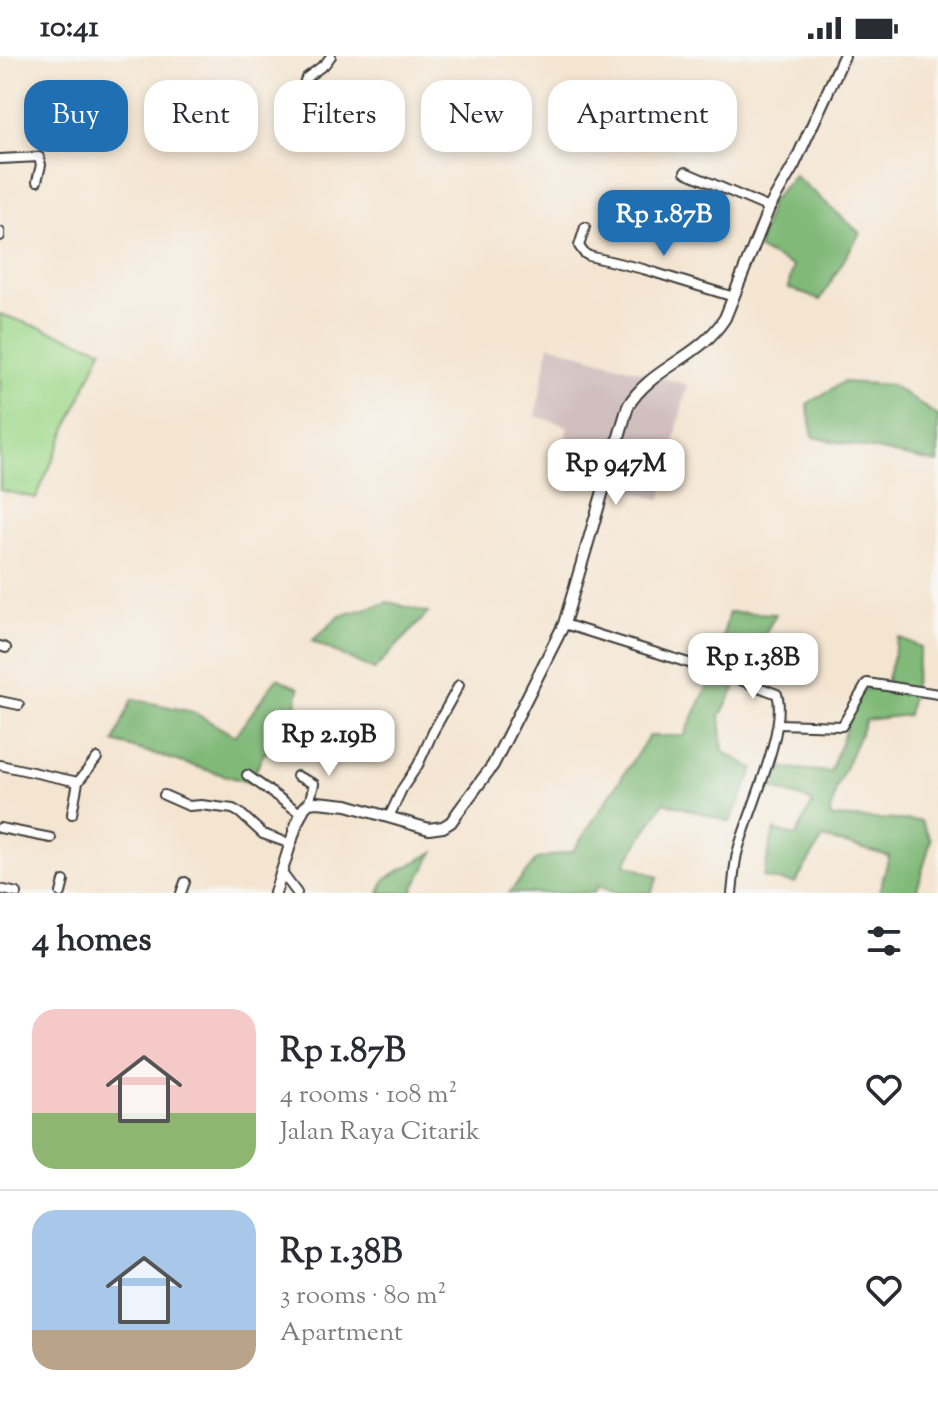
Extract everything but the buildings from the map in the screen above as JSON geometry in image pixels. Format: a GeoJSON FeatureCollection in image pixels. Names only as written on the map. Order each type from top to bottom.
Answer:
{"type":"FeatureCollection","features":[{"type":"Feature","properties":{"kind":"street"},"geometry":{"type":"LineString","coordinates":[[305,80],[331,56]]}},
{"type":"Feature","properties":{"kind":"street"},"geometry":{"type":"LineString","coordinates":[[309,803],[347,805],[429,829],[451,822],[475,791],[493,765],[564,624],[628,406],[646,383],[695,350],[725,318],[769,208],[800,154],[844,56]]}},
{"type":"Feature","properties":{"kind":"street"},"geometry":{"type":"LineString","coordinates":[[0,159],[39,157],[41,165],[37,181]]}},
{"type":"Feature","properties":{"kind":"street"},"geometry":{"type":"LineString","coordinates":[[685,172],[769,208]]}},
{"type":"Feature","properties":{"kind":"street"},"geometry":{"type":"LineString","coordinates":[[585,227],[579,246],[589,256],[734,297]]}},
{"type":"Feature","properties":{"kind":"street"},"geometry":{"type":"LineString","coordinates":[[564,624],[777,694],[778,724],[737,852],[732,893]]}},
{"type":"Feature","properties":{"kind":"street"},"geometry":{"type":"LineString","coordinates":[[778,724],[842,726],[867,683],[938,694]]}},
{"type":"Feature","properties":{"kind":"street"},"geometry":{"type":"LineString","coordinates":[[389,817],[459,685]]}},
{"type":"Feature","properties":{"kind":"street"},"geometry":{"type":"LineString","coordinates":[[0,701],[19,705]]}},
{"type":"Feature","properties":{"kind":"street"},"geometry":{"type":"LineString","coordinates":[[72,814],[78,782],[97,758]]}},
{"type":"Feature","properties":{"kind":"street"},"geometry":{"type":"LineString","coordinates":[[0,765],[78,782]]}},
{"type":"Feature","properties":{"kind":"street"},"geometry":{"type":"LineString","coordinates":[[247,775],[300,813]]}},
{"type":"Feature","properties":{"kind":"street"},"geometry":{"type":"LineString","coordinates":[[275,893],[300,813],[309,803],[314,784],[297,776]]}},
{"type":"Feature","properties":{"kind":"street"},"geometry":{"type":"LineString","coordinates":[[164,795],[189,806],[233,809],[263,834],[291,844]]}},
{"type":"Feature","properties":{"kind":"street"},"geometry":{"type":"LineString","coordinates":[[0,828],[51,838]]}},
{"type":"Feature","properties":{"kind":"street"},"geometry":{"type":"LineString","coordinates":[[282,873],[297,893]]}},
{"type":"Feature","properties":{"kind":"street"},"geometry":{"type":"LineString","coordinates":[[61,893],[64,881]]}},
{"type":"Feature","properties":{"kind":"street"},"geometry":{"type":"LineString","coordinates":[[181,893],[185,882]]}},
{"type":"Feature","properties":{"kind":"street"},"geometry":{"type":"LineString","coordinates":[[0,889],[17,893]]}},
{"type":"Feature","properties":{"kind":"shaded area"},"geometry":{"type":"Polygon","coordinates":[[[549,345],[687,385],[661,500],[559,467],[568,426],[536,416],[549,345]]]}},
{"type":"Feature","properties":{"kind":"green space"},"geometry":{"type":"Polygon","coordinates":[[[794,175],[860,233],[820,300],[788,288],[793,266],[758,249],[771,201],[794,175]]]}},
{"type":"Feature","properties":{"kind":"green space"},"geometry":{"type":"Polygon","coordinates":[[[0,314],[102,349],[36,498],[0,490],[0,314]]]}},
{"type":"Feature","properties":{"kind":"green space"},"geometry":{"type":"Polygon","coordinates":[[[843,382],[892,385],[938,416],[938,463],[813,437],[807,404],[843,382]]]}},
{"type":"Feature","properties":{"kind":"green space"},"geometry":{"type":"Polygon","coordinates":[[[389,602],[428,613],[374,670],[312,641],[340,616],[389,602]]]}},
{"type":"Feature","properties":{"kind":"green space"},"geometry":{"type":"Polygon","coordinates":[[[729,612],[776,614],[720,716],[723,751],[754,769],[730,822],[664,802],[625,864],[658,877],[651,893],[615,893],[598,886],[594,893],[509,893],[537,859],[573,851],[649,736],[684,736],[712,677],[729,612]]]}},
{"type":"Feature","properties":{"kind":"green space"},"geometry":{"type":"Polygon","coordinates":[[[898,637],[921,647],[908,715],[866,720],[836,789],[830,817],[921,821],[931,840],[916,893],[879,893],[889,856],[823,838],[795,883],[763,878],[774,830],[796,836],[813,802],[772,788],[777,767],[830,772],[860,691],[886,683],[898,637]]]}},
{"type":"Feature","properties":{"kind":"green space"},"geometry":{"type":"Polygon","coordinates":[[[277,678],[299,688],[295,713],[311,721],[302,744],[264,753],[250,783],[114,742],[132,699],[193,712],[235,736],[277,678]]]}},
{"type":"Feature","properties":{"kind":"green space"},"geometry":{"type":"Polygon","coordinates":[[[434,852],[411,893],[379,893],[386,878],[434,852]]]}}]}
